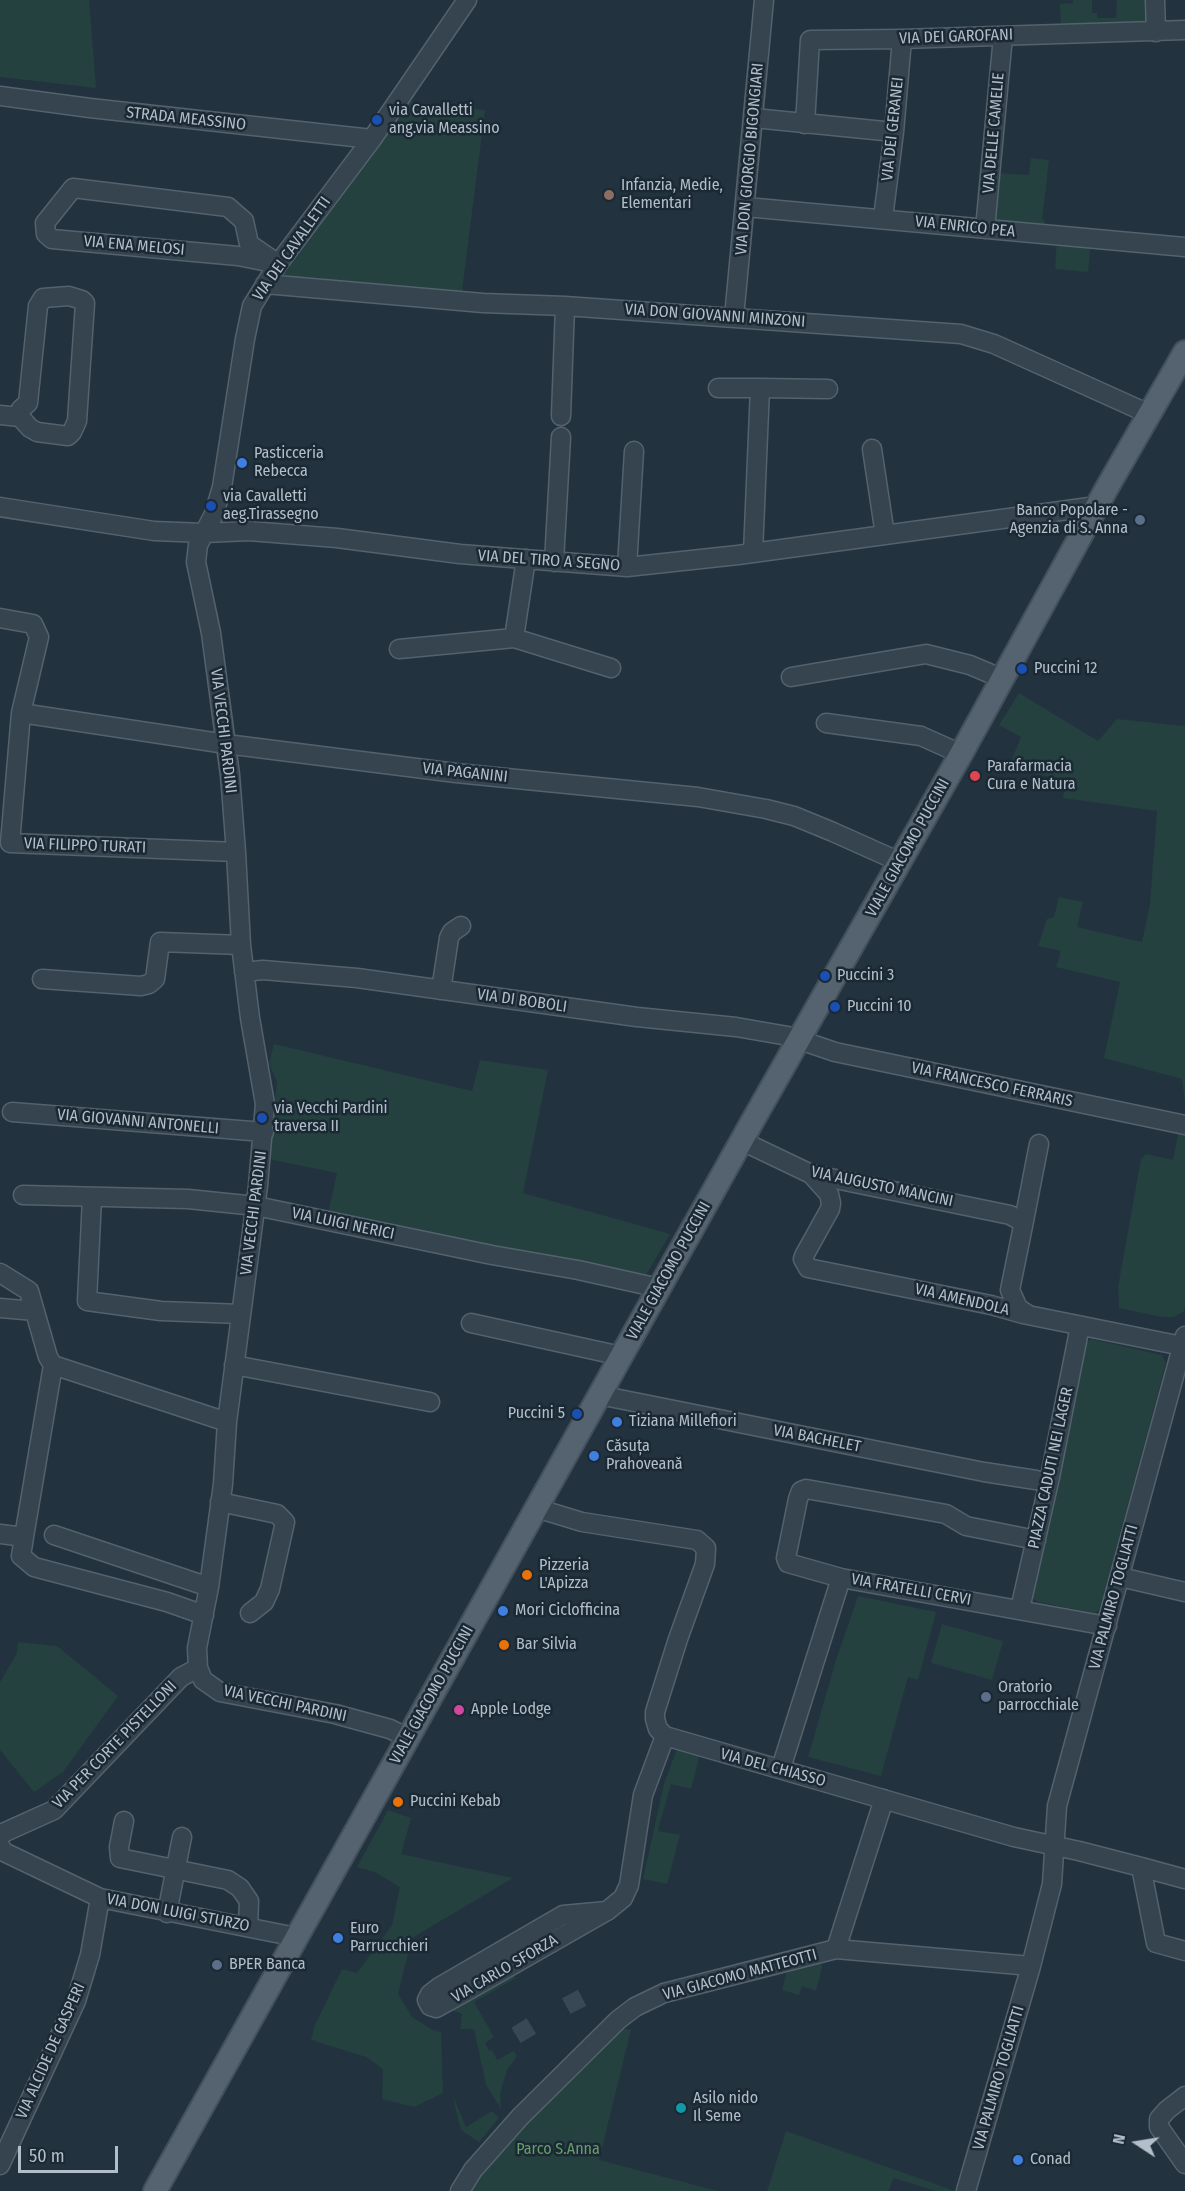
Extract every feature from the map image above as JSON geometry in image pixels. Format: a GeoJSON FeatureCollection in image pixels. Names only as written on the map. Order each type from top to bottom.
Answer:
{"type":"FeatureCollection","features":[{"type":"Feature","properties":{"kind":"main road","name":"VIALE GIACOMO PUCCINI"},"geometry":{"type":"LineString","coordinates":[[155,2191],[1185,352]]}},
{"type":"Feature","properties":{"kind":"street","name":"VIA DEI CAVALLETTI"},"geometry":{"type":"LineString","coordinates":[[204,533],[216,508],[222,487],[252,306],[278,264],[372,139],[467,0]]}},
{"type":"Feature","properties":{"kind":"street","name":"VIA DON GIORGIO BIGONGIARI"},"geometry":{"type":"LineString","coordinates":[[734,318],[764,0]]}},
{"type":"Feature","properties":{"kind":"street"},"geometry":{"type":"LineString","coordinates":[[1155,0],[1156,32]]}},
{"type":"Feature","properties":{"kind":"street","name":"VIA DEI GAROFANI"},"geometry":{"type":"LineString","coordinates":[[805,124],[810,40],[1185,30]]}},
{"type":"Feature","properties":{"kind":"street","name":"VIA DELLE CAMELIE"},"geometry":{"type":"LineString","coordinates":[[985,229],[1003,36]]}},
{"type":"Feature","properties":{"kind":"street","name":"VIA DEI GERANEI"},"geometry":{"type":"LineString","coordinates":[[883,218],[894,132],[902,39]]}},
{"type":"Feature","properties":{"kind":"street","name":"STRADA MEASSINO"},"geometry":{"type":"LineString","coordinates":[[0,96],[372,139]]}},
{"type":"Feature","properties":{"kind":"street"},"geometry":{"type":"LineString","coordinates":[[754,118],[894,132]]}},
{"type":"Feature","properties":{"kind":"street","name":"VIA ENA MELOSI"},"geometry":{"type":"LineString","coordinates":[[73,188],[228,207],[244,221],[249,244],[278,264],[238,256],[52,239],[46,234],[45,223],[73,188]]}},
{"type":"Feature","properties":{"kind":"street","name":"VIA ENRICO PEA"},"geometry":{"type":"LineString","coordinates":[[746,207],[1185,247]]}},
{"type":"Feature","properties":{"kind":"street","name":"VIA DON GIOVANNI MINZONI"},"geometry":{"type":"LineString","coordinates":[[265,284],[483,303],[565,306],[961,334],[994,344],[1149,414]]}},
{"type":"Feature","properties":{"kind":"street"},"geometry":{"type":"LineString","coordinates":[[0,415],[20,417],[37,432],[68,436],[72,432],[77,421],[85,303],[82,300],[69,297],[44,298],[38,306],[28,403],[21,409],[20,417]]}},
{"type":"Feature","properties":{"kind":"street"},"geometry":{"type":"LineString","coordinates":[[561,416],[565,306]]}},
{"type":"Feature","properties":{"kind":"street"},"geometry":{"type":"LineString","coordinates":[[718,388],[828,389]]}},
{"type":"Feature","properties":{"kind":"street"},"geometry":{"type":"LineString","coordinates":[[753,553],[760,388]]}},
{"type":"Feature","properties":{"kind":"street"},"geometry":{"type":"LineString","coordinates":[[554,562],[561,437]]}},
{"type":"Feature","properties":{"kind":"street"},"geometry":{"type":"LineString","coordinates":[[872,448],[885,535]]}},
{"type":"Feature","properties":{"kind":"street"},"geometry":{"type":"LineString","coordinates":[[627,567],[634,451]]}},
{"type":"Feature","properties":{"kind":"street","name":"VIA DEL TIRO A SEGNO"},"geometry":{"type":"LineString","coordinates":[[0,507],[154,531],[204,533],[249,531],[337,538],[460,554],[627,567],[753,553],[1097,506]]}},
{"type":"Feature","properties":{"kind":"street","name":"VIA VECCHI PARDINI"},"geometry":{"type":"LineString","coordinates":[[204,533],[198,545],[196,562],[211,633],[226,744],[236,852],[241,945],[263,1086],[264,1132],[227,1422],[209,1587],[197,1648],[198,1668],[203,1680],[220,1692],[335,1714],[390,1729],[408,1738]]}},
{"type":"Feature","properties":{"kind":"street"},"geometry":{"type":"LineString","coordinates":[[514,638],[526,559]]}},
{"type":"Feature","properties":{"kind":"street","name":"VIA FILIPPO TURATI"},"geometry":{"type":"LineString","coordinates":[[0,618],[33,624],[39,638],[21,713],[10,843],[236,852]]}},
{"type":"Feature","properties":{"kind":"street"},"geometry":{"type":"LineString","coordinates":[[399,649],[514,638],[610,668]]}},
{"type":"Feature","properties":{"kind":"street"},"geometry":{"type":"LineString","coordinates":[[791,677],[926,654],[970,665],[1002,679]]}},
{"type":"Feature","properties":{"kind":"street","name":"VIA PAGANINI"},"geometry":{"type":"LineString","coordinates":[[21,713],[226,744],[456,773],[698,797],[794,816],[900,862]]}},
{"type":"Feature","properties":{"kind":"street"},"geometry":{"type":"LineString","coordinates":[[826,723],[921,736],[961,754]]}},
{"type":"Feature","properties":{"kind":"street"},"geometry":{"type":"LineString","coordinates":[[441,990],[449,938],[452,932],[461,926]]}},
{"type":"Feature","properties":{"kind":"street"},"geometry":{"type":"LineString","coordinates":[[42,980],[141,986],[155,979],[160,942],[241,945]]}},
{"type":"Feature","properties":{"kind":"street","name":"VIA DI BOBOLI"},"geometry":{"type":"LineString","coordinates":[[244,972],[263,970],[357,978],[637,1017],[736,1027],[788,1036],[799,1041]]}},
{"type":"Feature","properties":{"kind":"street","name":"VIA FRANCESCO FERRARIS"},"geometry":{"type":"LineString","coordinates":[[799,1041],[835,1052],[1185,1125]]}},
{"type":"Feature","properties":{"kind":"street","name":"VIA GIOVANNI ANTONELLI"},"geometry":{"type":"LineString","coordinates":[[12,1112],[264,1132]]}},
{"type":"Feature","properties":{"kind":"street","name":"VIA AUGUSTO MANCINI"},"geometry":{"type":"LineString","coordinates":[[742,1141],[811,1174],[1010,1215],[1019,1220],[1023,1226]]}},
{"type":"Feature","properties":{"kind":"street"},"geometry":{"type":"LineString","coordinates":[[991,1305],[1001,1300],[1010,1290],[1039,1144]]}},
{"type":"Feature","properties":{"kind":"street"},"geometry":{"type":"LineString","coordinates":[[811,1174],[829,1194],[830,1209]]}},
{"type":"Feature","properties":{"kind":"street","name":"VIA AMENDOLA"},"geometry":{"type":"LineString","coordinates":[[872,1185],[849,1190],[830,1209],[804,1254],[803,1258],[808,1268],[991,1305],[1080,1326],[1184,1341]]}},
{"type":"Feature","properties":{"kind":"street","name":"VIA LUIGI NERICI"},"geometry":{"type":"LineString","coordinates":[[23,1195],[188,1199],[256,1206],[659,1288]]}},
{"type":"Feature","properties":{"kind":"street"},"geometry":{"type":"LineString","coordinates":[[92,1198],[87,1301],[161,1311],[241,1314]]}},
{"type":"Feature","properties":{"kind":"street"},"geometry":{"type":"LineString","coordinates":[[0,1273],[29,1291],[48,1357],[53,1365],[227,1422]]}},
{"type":"Feature","properties":{"kind":"street"},"geometry":{"type":"LineString","coordinates":[[1010,1290],[1018,1308],[1029,1315]]}},
{"type":"Feature","properties":{"kind":"street"},"geometry":{"type":"LineString","coordinates":[[0,1308],[34,1311]]}},
{"type":"Feature","properties":{"kind":"street"},"geometry":{"type":"LineString","coordinates":[[471,1323],[621,1356]]}},
{"type":"Feature","properties":{"kind":"street","name":"PIAZZA CADUTI NEI LAGER"},"geometry":{"type":"LineString","coordinates":[[1020,1609],[1080,1326]]}},
{"type":"Feature","properties":{"kind":"street","name":"VIA PALMIRO TOGLIATTI"},"geometry":{"type":"LineString","coordinates":[[966,2191],[1031,1966],[1052,1884],[1058,1806],[1184,1341]]}},
{"type":"Feature","properties":{"kind":"street"},"geometry":{"type":"LineString","coordinates":[[53,1365],[21,1556],[34,1567],[167,1602],[204,1615]]}},
{"type":"Feature","properties":{"kind":"street"},"geometry":{"type":"LineString","coordinates":[[234,1365],[430,1402]]}},
{"type":"Feature","properties":{"kind":"street","name":"VIA BACHELET"},"geometry":{"type":"LineString","coordinates":[[599,1395],[984,1472],[1036,1480]]}},
{"type":"Feature","properties":{"kind":"street"},"geometry":{"type":"LineString","coordinates":[[841,1578],[788,1563],[786,1557],[801,1491],[806,1489],[946,1515],[966,1526],[1036,1540]]}},
{"type":"Feature","properties":{"kind":"street"},"geometry":{"type":"LineString","coordinates":[[220,1502],[277,1514],[285,1522],[270,1589],[264,1602],[250,1612]]}},
{"type":"Feature","properties":{"kind":"street"},"geometry":{"type":"LineString","coordinates":[[536,1508],[582,1522],[697,1540],[706,1548],[705,1564],[655,1712],[658,1729],[665,1736]]}},
{"type":"Feature","properties":{"kind":"street"},"geometry":{"type":"LineString","coordinates":[[0,1534],[24,1537]]}},
{"type":"Feature","properties":{"kind":"street"},"geometry":{"type":"LineString","coordinates":[[54,1535],[209,1587]]}},
{"type":"Feature","properties":{"kind":"street"},"geometry":{"type":"LineString","coordinates":[[1120,1576],[1185,1592]]}},
{"type":"Feature","properties":{"kind":"street","name":"VIA FRATELLI CERVI"},"geometry":{"type":"LineString","coordinates":[[781,1768],[841,1578],[1107,1626]]}},
{"type":"Feature","properties":{"kind":"street","name":"VIA PER CORTE PISTELLONI"},"geometry":{"type":"LineString","coordinates":[[0,1837],[3,1833],[54,1810],[181,1677],[198,1668]]}},
{"type":"Feature","properties":{"kind":"street","name":"VIA DEL CHIASSO"},"geometry":{"type":"LineString","coordinates":[[665,1736],[1014,1837],[1185,1879]]}},
{"type":"Feature","properties":{"kind":"street","name":"VIA CARLO SFORZA"},"geometry":{"type":"LineString","coordinates":[[606,1911],[563,1915],[439,1987],[430,1994],[427,2000],[430,2006],[436,2008],[606,1911],[623,1898],[629,1886],[643,1795],[665,1736]]}},
{"type":"Feature","properties":{"kind":"street","name":"VIA GIACOMO MATTEOTTI"},"geometry":{"type":"LineString","coordinates":[[460,2191],[473,2170],[520,2117],[618,2020],[635,2007],[664,1993],[836,1949],[884,1799]]}},
{"type":"Feature","properties":{"kind":"street"},"geometry":{"type":"LineString","coordinates":[[124,1821],[119,1846],[120,1857],[228,1880],[240,1888],[249,1901],[249,1927]]}},
{"type":"Feature","properties":{"kind":"street"},"geometry":{"type":"LineString","coordinates":[[167,1913],[182,1837]]}},
{"type":"Feature","properties":{"kind":"street","name":"VIA DON LUIGI STURZO"},"geometry":{"type":"LineString","coordinates":[[0,1846],[4,1852],[100,1898],[296,1937]]}},
{"type":"Feature","properties":{"kind":"street"},"geometry":{"type":"LineString","coordinates":[[1141,1867],[1156,1943],[1185,1951]]}},
{"type":"Feature","properties":{"kind":"street","name":"VIA ALCIDE DE GASPERI"},"geometry":{"type":"LineString","coordinates":[[0,2165],[76,2001],[90,1955],[100,1898]]}},
{"type":"Feature","properties":{"kind":"street"},"geometry":{"type":"LineString","coordinates":[[836,1949],[1031,1966]]}},
{"type":"Feature","properties":{"kind":"street"},"geometry":{"type":"LineString","coordinates":[[1185,2096],[1159,2119],[1159,2127],[1185,2164]]}},
{"type":"Feature","properties":{"kind":"green space"},"geometry":{"type":"Polygon","coordinates":[[[0,0],[89,0],[96,88],[0,77],[0,0]]]}},
{"type":"Feature","properties":{"kind":"green space"},"geometry":{"type":"Polygon","coordinates":[[[1073,0],[1092,0],[1092,13],[1097,13],[1097,18],[1116,18],[1117,0],[1148,0],[1149,24],[1061,27],[1060,4],[1073,3],[1073,0]]]}},
{"type":"Feature","properties":{"kind":"green space"},"geometry":{"type":"Polygon","coordinates":[[[407,101],[485,110],[462,291],[276,278],[407,101]]]}},
{"type":"Feature","properties":{"kind":"green space"},"geometry":{"type":"Polygon","coordinates":[[[1031,158],[1049,160],[1042,220],[1045,221],[1044,228],[995,224],[996,173],[1029,175],[1031,158]]]}},
{"type":"Feature","properties":{"kind":"green space"},"geometry":{"type":"Polygon","coordinates":[[[1057,240],[1091,242],[1088,272],[1055,269],[1057,240]]]}},
{"type":"Feature","properties":{"kind":"green space"},"geometry":{"type":"Polygon","coordinates":[[[1019,693],[1098,741],[1117,719],[1185,726],[1185,1102],[1182,1079],[1104,1058],[1120,982],[1056,967],[1061,951],[1038,946],[1047,919],[1054,917],[1059,897],[1083,902],[1077,927],[1142,942],[1150,903],[1157,811],[1063,798],[1066,780],[1008,768],[1021,737],[999,725],[1019,693]]]}},
{"type":"Feature","properties":{"kind":"green space"},"geometry":{"type":"Polygon","coordinates":[[[274,1044],[472,1091],[480,1060],[548,1070],[523,1193],[670,1234],[646,1275],[328,1213],[337,1173],[268,1159],[277,1082],[269,1064],[274,1044]]]}},
{"type":"Feature","properties":{"kind":"green space"},"geometry":{"type":"Polygon","coordinates":[[[1179,1130],[1185,1131],[1184,1311],[1174,1317],[1162,1317],[1119,1308],[1118,1287],[1141,1159],[1146,1154],[1173,1160],[1179,1130]]]}},
{"type":"Feature","properties":{"kind":"green space"},"geometry":{"type":"Polygon","coordinates":[[[1091,1339],[1162,1355],[1166,1363],[1103,1597],[1099,1610],[1095,1613],[1038,1602],[1031,1597],[1083,1345],[1091,1339]]]}},
{"type":"Feature","properties":{"kind":"green space"},"geometry":{"type":"Polygon","coordinates":[[[858,1596],[936,1612],[918,1680],[908,1677],[881,1776],[808,1757],[835,1663],[858,1596]]]}},
{"type":"Feature","properties":{"kind":"green space"},"geometry":{"type":"Polygon","coordinates":[[[942,1624],[1003,1641],[992,1680],[931,1663],[942,1624]]]}},
{"type":"Feature","properties":{"kind":"green space"},"geometry":{"type":"Polygon","coordinates":[[[18,1642],[57,1646],[118,1696],[63,1772],[34,1792],[0,1750],[0,1682],[17,1653],[18,1642]]]}},
{"type":"Feature","properties":{"kind":"green space"},"geometry":{"type":"Polygon","coordinates":[[[678,1746],[700,1753],[691,1789],[671,1784],[659,1826],[658,1831],[680,1835],[667,1884],[643,1879],[664,1784],[678,1746]]]}},
{"type":"Feature","properties":{"kind":"green space"},"geometry":{"type":"Polygon","coordinates":[[[388,1810],[411,1818],[401,1854],[513,1878],[412,1938],[398,1994],[412,2017],[431,2029],[441,2032],[443,2093],[414,2107],[382,2099],[383,2069],[366,2057],[311,2040],[315,2025],[342,1969],[357,1973],[392,1925],[400,1887],[375,1872],[357,1867],[388,1810]]]}},
{"type":"Feature","properties":{"kind":"green space"},"geometry":{"type":"Polygon","coordinates":[[[821,1962],[822,1967],[816,1991],[802,1986],[799,1995],[782,1990],[789,1964],[821,1962]]]}},
{"type":"Feature","properties":{"kind":"green space"},"geometry":{"type":"Polygon","coordinates":[[[514,1975],[516,1978],[474,2002],[494,2037],[485,2043],[489,2051],[492,2050],[497,2060],[514,2051],[517,2056],[507,2070],[500,2094],[501,2109],[486,2085],[474,2029],[460,2029],[462,2014],[442,2007],[468,1992],[472,1999],[514,1975]]]}},
{"type":"Feature","properties":{"kind":"green space","name":"Parco S.Anna"},"geometry":{"type":"Polygon","coordinates":[[[622,2028],[631,2030],[599,2160],[718,2191],[466,2191],[506,2142],[622,2028]]]}},
{"type":"Feature","properties":{"kind":"green space"},"geometry":{"type":"Polygon","coordinates":[[[452,2094],[466,2127],[492,2111],[499,2118],[479,2142],[461,2130],[452,2094]]]}},
{"type":"Feature","properties":{"kind":"green space"},"geometry":{"type":"Polygon","coordinates":[[[786,2131],[955,2191],[936,2191],[893,2178],[889,2191],[767,2191],[786,2131]]]}},
{"type":"Feature","properties":{"kind":"tunnel"},"geometry":{"type":"LineString","coordinates":[[570,1994],[580,2013]]}},
{"type":"Feature","properties":{"kind":"tunnel"},"geometry":{"type":"LineString","coordinates":[[519,2023],[530,2041]]}},
{"type":"Feature","properties":{"kind":"place","name":"via Cavalletti ang.via Meassino"},"geometry":{"type":"Point","coordinates":[377,120]}},
{"type":"Feature","properties":{"kind":"place","name":"Infanzia, Medie, Elementari"},"geometry":{"type":"Point","coordinates":[609,195]}},
{"type":"Feature","properties":{"kind":"place","name":"Pasticceria Rebecca"},"geometry":{"type":"Point","coordinates":[242,463]}},
{"type":"Feature","properties":{"kind":"place","name":"via Cavalletti aeg.Tirassegno"},"geometry":{"type":"Point","coordinates":[211,506]}},
{"type":"Feature","properties":{"kind":"place","name":"Banco Popolare - Agenzia di S. Anna"},"geometry":{"type":"Point","coordinates":[1140,520]}},
{"type":"Feature","properties":{"kind":"place","name":"Puccini 12"},"geometry":{"type":"Point","coordinates":[1022,669]}},
{"type":"Feature","properties":{"kind":"place","name":"Parafarmacia Cura e Natura"},"geometry":{"type":"Point","coordinates":[975,776]}},
{"type":"Feature","properties":{"kind":"place","name":"Puccini 3"},"geometry":{"type":"Point","coordinates":[825,976]}},
{"type":"Feature","properties":{"kind":"place","name":"Puccini 10"},"geometry":{"type":"Point","coordinates":[835,1007]}},
{"type":"Feature","properties":{"kind":"place","name":"via Vecchi Pardini traversa II"},"geometry":{"type":"Point","coordinates":[262,1118]}},
{"type":"Feature","properties":{"kind":"place","name":"Puccini 5"},"geometry":{"type":"Point","coordinates":[577,1414]}},
{"type":"Feature","properties":{"kind":"place","name":"Tiziana Millefiori"},"geometry":{"type":"Point","coordinates":[617,1422]}},
{"type":"Feature","properties":{"kind":"place","name":"Căsuța Prahoveană"},"geometry":{"type":"Point","coordinates":[594,1456]}},
{"type":"Feature","properties":{"kind":"place","name":"Pizzeria L'Apizza"},"geometry":{"type":"Point","coordinates":[527,1575]}},
{"type":"Feature","properties":{"kind":"place","name":"Mori Ciclofficina"},"geometry":{"type":"Point","coordinates":[503,1611]}},
{"type":"Feature","properties":{"kind":"place","name":"Bar Silvia"},"geometry":{"type":"Point","coordinates":[504,1645]}},
{"type":"Feature","properties":{"kind":"place","name":"Oratorio parrocchiale"},"geometry":{"type":"Point","coordinates":[986,1697]}},
{"type":"Feature","properties":{"kind":"place","name":"Apple Lodge"},"geometry":{"type":"Point","coordinates":[459,1710]}},
{"type":"Feature","properties":{"kind":"place","name":"Puccini Kebab"},"geometry":{"type":"Point","coordinates":[398,1802]}},
{"type":"Feature","properties":{"kind":"place","name":"Euro Parrucchieri"},"geometry":{"type":"Point","coordinates":[338,1938]}},
{"type":"Feature","properties":{"kind":"place","name":"BPER Banca"},"geometry":{"type":"Point","coordinates":[217,1965]}},
{"type":"Feature","properties":{"kind":"place","name":"Asilo nido Il Seme"},"geometry":{"type":"Point","coordinates":[681,2108]}},
{"type":"Feature","properties":{"kind":"place","name":"Conad"},"geometry":{"type":"Point","coordinates":[1018,2160]}}]}
